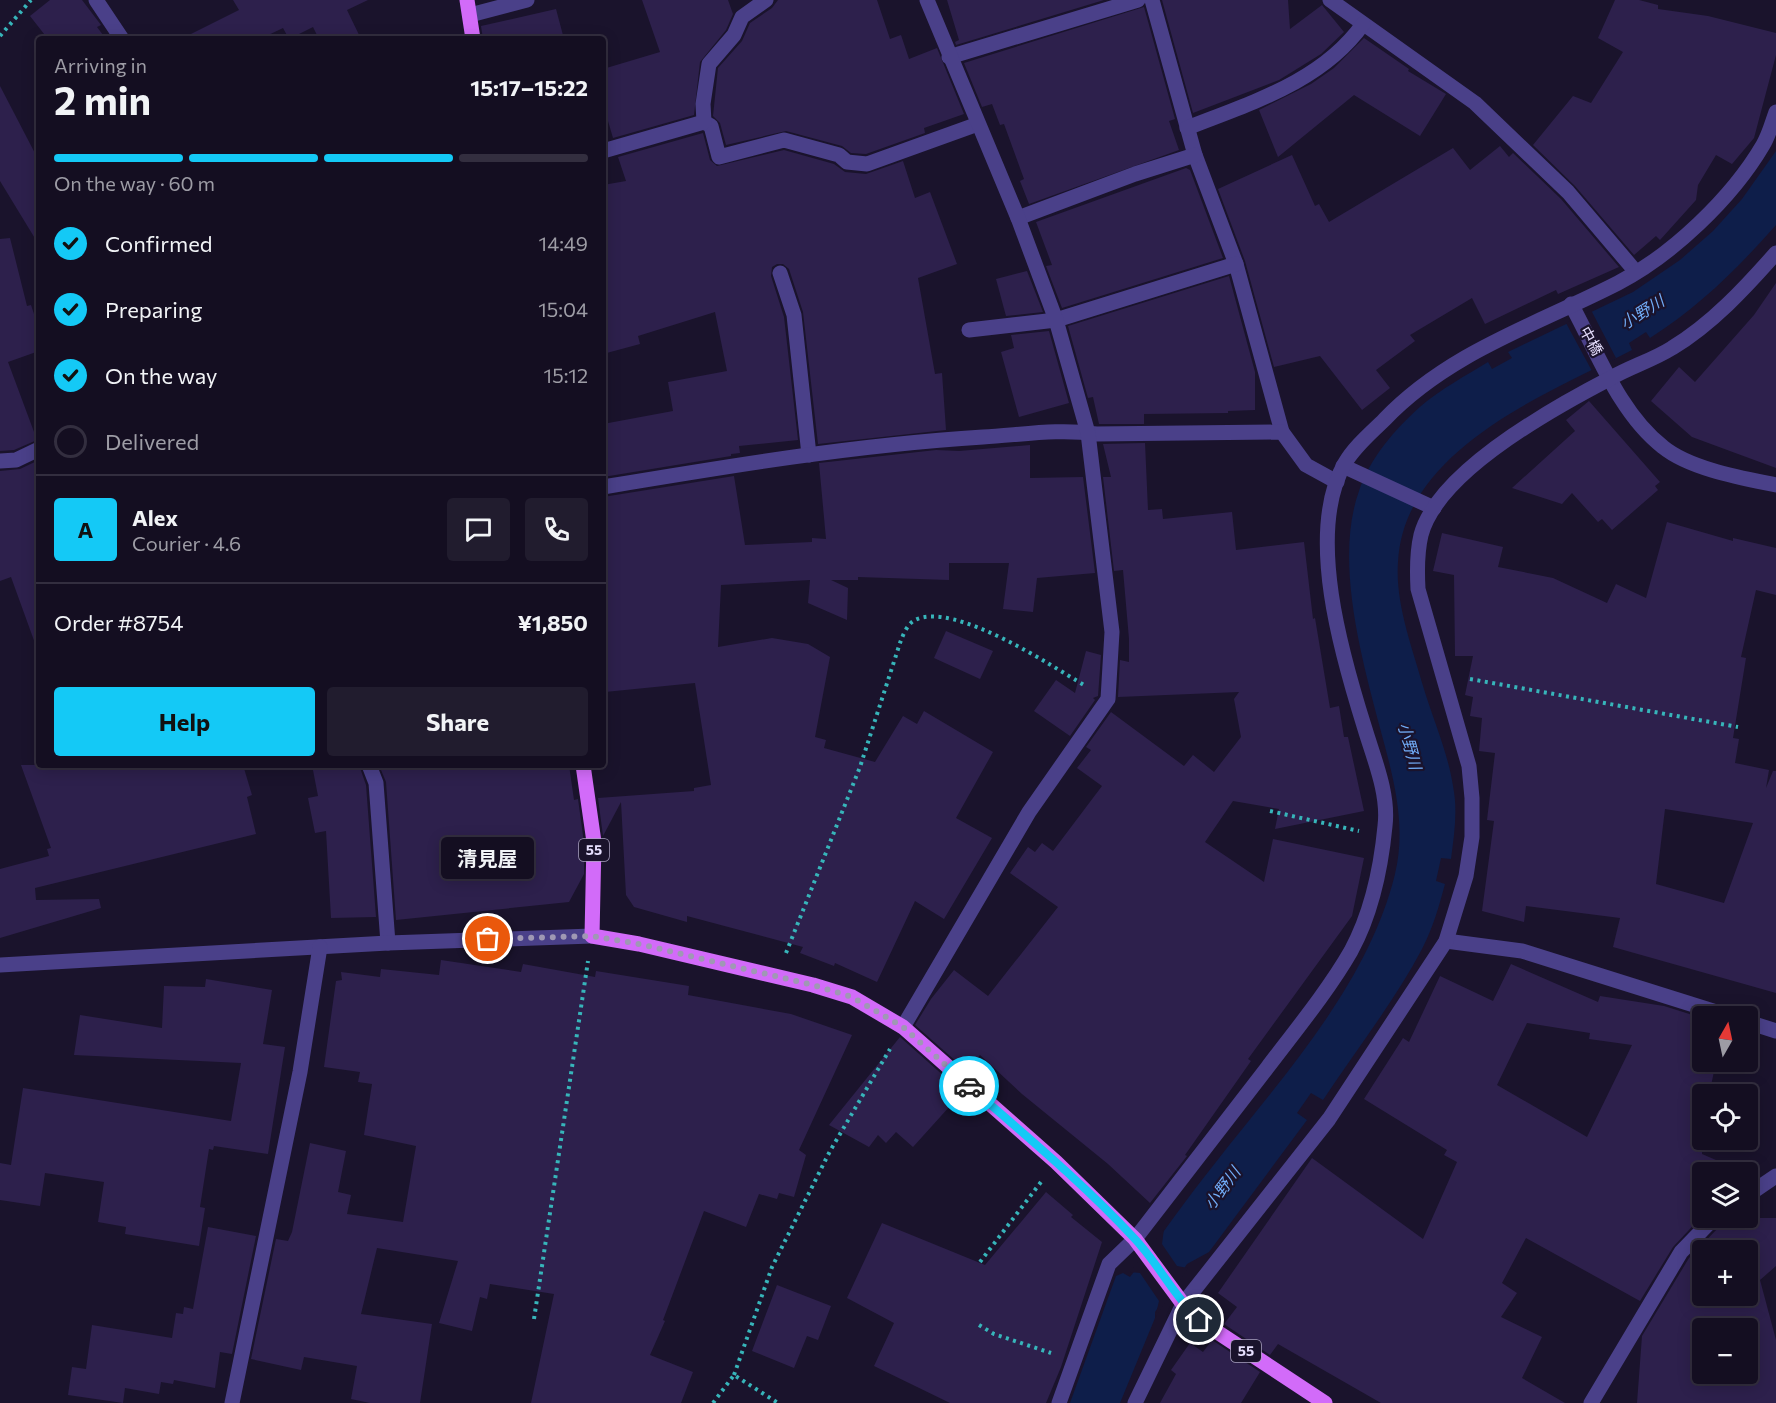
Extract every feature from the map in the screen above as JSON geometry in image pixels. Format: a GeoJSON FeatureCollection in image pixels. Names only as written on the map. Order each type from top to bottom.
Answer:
{"type":"FeatureCollection","features":[{"type":"Feature","properties":{"kind":"main road"},"geometry":{"type":"LineString","coordinates":[[468,8],[473,36]]}},
{"type":"Feature","properties":{"kind":"main road","name":"55"},"geometry":{"type":"LineString","coordinates":[[583,768],[594,842],[592,936],[639,944],[777,976],[852,997],[903,1027],[1056,1162],[1140,1245],[1183,1304],[1199,1320],[1325,1403]]}},
{"type":"Feature","properties":{"kind":"street"},"geometry":{"type":"LineString","coordinates":[[96,0],[120,36]]}},
{"type":"Feature","properties":{"kind":"street"},"geometry":{"type":"LineString","coordinates":[[468,8],[527,0]]}},
{"type":"Feature","properties":{"kind":"street"},"geometry":{"type":"LineString","coordinates":[[704,122],[703,104],[709,64],[734,35],[742,17],[766,0]]}},
{"type":"Feature","properties":{"kind":"street"},"geometry":{"type":"LineString","coordinates":[[903,1027],[1029,812],[1108,699],[1112,632],[1088,432],[1056,320],[1018,218],[927,0]]}},
{"type":"Feature","properties":{"kind":"street"},"geometry":{"type":"LineString","coordinates":[[949,57],[1138,0]]}},
{"type":"Feature","properties":{"kind":"street"},"geometry":{"type":"LineString","coordinates":[[1152,0],[1195,155],[1236,264],[1282,432],[1306,465],[1336,482]]}},
{"type":"Feature","properties":{"kind":"street"},"geometry":{"type":"LineString","coordinates":[[1330,0],[1475,104],[1568,192],[1636,272]]}},
{"type":"Feature","properties":{"kind":"street"},"geometry":{"type":"LineString","coordinates":[[1187,128],[1298,81],[1352,39],[1363,24]]}},
{"type":"Feature","properties":{"kind":"street"},"geometry":{"type":"LineString","coordinates":[[1059,1403],[1109,1264],[1140,1245],[1350,951],[1369,906],[1386,823],[1382,785],[1344,651],[1326,545],[1329,511],[1336,482],[1343,466],[1351,454],[1405,397],[1430,378],[1575,310],[1636,272],[1696,226],[1730,189],[1764,144],[1776,112]]}},
{"type":"Feature","properties":{"kind":"street"},"geometry":{"type":"LineString","coordinates":[[606,151],[704,122],[711,126],[719,157],[784,140],[839,155],[847,162],[867,164],[978,124]]}},
{"type":"Feature","properties":{"kind":"street"},"geometry":{"type":"LineString","coordinates":[[1018,218],[1135,174],[1195,155]]}},
{"type":"Feature","properties":{"kind":"street"},"geometry":{"type":"LineString","coordinates":[[1135,1403],[1183,1304],[1329,1119],[1446,941],[1466,876],[1472,837],[1472,798],[1469,766],[1418,589],[1417,563],[1421,533],[1434,508],[1483,457],[1510,436],[1607,371],[1672,348],[1715,315],[1776,253]]}},
{"type":"Feature","properties":{"kind":"street"},"geometry":{"type":"LineString","coordinates":[[969,330],[1056,320],[1236,264]]}},
{"type":"Feature","properties":{"kind":"street"},"geometry":{"type":"LineString","coordinates":[[780,273],[794,315],[809,455]]}},
{"type":"Feature","properties":{"kind":"street","name":"中橋"},"geometry":{"type":"LineString","coordinates":[[1575,310],[1630,412],[1663,447],[1686,461],[1776,485]]}},
{"type":"Feature","properties":{"kind":"street"},"geometry":{"type":"LineString","coordinates":[[606,487],[809,455],[944,439],[1088,432],[1282,432]]}},
{"type":"Feature","properties":{"kind":"street"},"geometry":{"type":"LineString","coordinates":[[0,461],[16,460],[36,450]]}},
{"type":"Feature","properties":{"kind":"street"},"geometry":{"type":"LineString","coordinates":[[1343,466],[1434,508]]}},
{"type":"Feature","properties":{"kind":"street"},"geometry":{"type":"LineString","coordinates":[[370,768],[376,783],[388,943]]}},
{"type":"Feature","properties":{"kind":"street"},"geometry":{"type":"LineString","coordinates":[[0,965],[388,943],[592,936]]}},
{"type":"Feature","properties":{"kind":"street"},"geometry":{"type":"LineString","coordinates":[[1446,941],[1522,951],[1697,1006]]}},
{"type":"Feature","properties":{"kind":"street"},"geometry":{"type":"LineString","coordinates":[[232,1403],[300,1072],[320,947]]}},
{"type":"Feature","properties":{"kind":"street"},"geometry":{"type":"LineString","coordinates":[[1758,1025],[1776,1031]]}},
{"type":"Feature","properties":{"kind":"street"},"geometry":{"type":"LineString","coordinates":[[1758,1188],[1776,1176]]}},
{"type":"Feature","properties":{"kind":"street"},"geometry":{"type":"LineString","coordinates":[[1591,1403],[1681,1252],[1704,1228]]}},
{"type":"Feature","properties":{"kind":"path"},"geometry":{"type":"LineString","coordinates":[[0,36],[31,0]]}},
{"type":"Feature","properties":{"kind":"path"},"geometry":{"type":"LineString","coordinates":[[777,976],[860,767],[900,643],[906,629],[915,620],[937,616],[975,626],[1014,645],[1108,699]]}},
{"type":"Feature","properties":{"kind":"path"},"geometry":{"type":"LineString","coordinates":[[1441,674],[1738,727]]}},
{"type":"Feature","properties":{"kind":"path"},"geometry":{"type":"LineString","coordinates":[[1270,811],[1384,836]]}},
{"type":"Feature","properties":{"kind":"path"},"geometry":{"type":"LineString","coordinates":[[534,1319],[592,936]]}},
{"type":"Feature","properties":{"kind":"path"},"geometry":{"type":"LineString","coordinates":[[713,1403],[734,1375],[772,1267],[830,1151],[903,1027]]}},
{"type":"Feature","properties":{"kind":"path"},"geometry":{"type":"LineString","coordinates":[[980,1262],[1056,1162]]}},
{"type":"Feature","properties":{"kind":"path"},"geometry":{"type":"LineString","coordinates":[[979,1326],[994,1334],[1075,1361]]}},
{"type":"Feature","properties":{"kind":"path"},"geometry":{"type":"LineString","coordinates":[[734,1375],[778,1403]]}},
{"type":"Feature","properties":{"kind":"water","name":"小野川"},"geometry":{"type":"Polygon","coordinates":[[[1776,151],[1776,225],[1732,271],[1668,326],[1650,338],[1646,332],[1629,343],[1632,350],[1560,386],[1485,430],[1452,457],[1425,487],[1406,522],[1398,562],[1398,578],[1405,625],[1448,761],[1454,795],[1455,823],[1451,859],[1441,858],[1436,881],[1445,884],[1433,925],[1399,988],[1323,1100],[1311,1093],[1297,1113],[1307,1120],[1209,1252],[1187,1264],[1155,1312],[1155,1318],[1120,1403],[1070,1403],[1116,1276],[1123,1273],[1130,1277],[1321,1027],[1365,953],[1382,914],[1395,874],[1400,837],[1397,800],[1359,641],[1350,579],[1349,548],[1352,518],[1359,491],[1376,456],[1401,425],[1445,388],[1488,362],[1492,369],[1512,358],[1508,352],[1633,292],[1680,260],[1713,231],[1742,199],[1776,151]]]}},
{"type":"Feature","properties":{"kind":"pier"},"geometry":{"type":"Polygon","coordinates":[[[1591,310],[1616,358],[1592,371],[1566,323],[1591,310]]]}},
{"type":"Feature","properties":{"kind":"pier"},"geometry":{"type":"Polygon","coordinates":[[[1164,1229],[1162,1244],[1177,1266],[1188,1268],[1155,1318],[1159,1301],[1140,1273],[1130,1272],[1164,1229]]]}},
{"type":"Feature","properties":{"kind":"building"},"geometry":{"type":"Polygon","coordinates":[[[50,0],[82,0],[101,25],[97,27],[104,36],[46,36],[30,16],[50,0]]]}},
{"type":"Feature","properties":{"kind":"building"},"geometry":{"type":"Polygon","coordinates":[[[233,0],[368,0],[347,10],[360,36],[318,36],[313,27],[295,36],[287,36],[283,28],[266,36],[187,36],[239,10],[233,0]]]}},
{"type":"Feature","properties":{"kind":"building"},"geometry":{"type":"Polygon","coordinates":[[[642,0],[728,0],[733,14],[726,30],[700,62],[694,115],[613,138],[606,114],[606,68],[660,52],[642,0]]]}},
{"type":"Feature","properties":{"kind":"building"},"geometry":{"type":"Polygon","coordinates":[[[778,0],[877,0],[890,39],[901,35],[909,59],[937,48],[964,114],[924,128],[925,133],[866,154],[851,153],[842,146],[786,131],[726,145],[720,123],[713,116],[718,68],[742,41],[750,23],[772,8],[778,0]]]}},
{"type":"Feature","properties":{"kind":"building"},"geometry":{"type":"Polygon","coordinates":[[[947,0],[1104,0],[956,45],[955,42],[959,40],[947,0]]]}},
{"type":"Feature","properties":{"kind":"building"},"geometry":{"type":"Polygon","coordinates":[[[1162,0],[1288,0],[1290,29],[1322,5],[1344,32],[1321,54],[1279,80],[1193,113],[1162,0]]]}},
{"type":"Feature","properties":{"kind":"building"},"geometry":{"type":"Polygon","coordinates":[[[1615,0],[1639,0],[1658,5],[1658,9],[1708,16],[1776,33],[1776,55],[1754,138],[1732,164],[1716,155],[1698,185],[1696,200],[1660,240],[1656,236],[1634,255],[1575,186],[1533,145],[1573,96],[1591,103],[1623,52],[1598,38],[1615,0]]]}},
{"type":"Feature","properties":{"kind":"building"},"geometry":{"type":"Polygon","coordinates":[[[1144,7],[1175,119],[1169,121],[1179,150],[1029,204],[1020,181],[1024,179],[1004,124],[1000,125],[992,104],[982,107],[964,63],[1144,7]]]}},
{"type":"Feature","properties":{"kind":"building"},"geometry":{"type":"Polygon","coordinates":[[[556,9],[563,36],[483,36],[481,26],[556,9]]]}},
{"type":"Feature","properties":{"kind":"building"},"geometry":{"type":"Polygon","coordinates":[[[1364,38],[1409,69],[1408,71],[1446,94],[1420,136],[1354,95],[1278,157],[1259,110],[1311,84],[1334,68],[1364,38]]]}},
{"type":"Feature","properties":{"kind":"building"},"geometry":{"type":"Polygon","coordinates":[[[0,86],[36,155],[36,240],[0,181],[0,86]]]}},
{"type":"Feature","properties":{"kind":"building"},"geometry":{"type":"Polygon","coordinates":[[[703,133],[710,160],[717,166],[784,150],[834,164],[845,172],[866,174],[903,161],[915,198],[930,192],[957,264],[918,278],[935,374],[942,373],[946,430],[818,444],[803,312],[789,269],[783,264],[777,264],[772,267],[771,276],[784,317],[798,440],[739,446],[740,453],[731,454],[731,456],[606,477],[606,423],[673,411],[668,382],[727,371],[715,312],[638,336],[640,344],[606,353],[606,184],[626,181],[618,157],[703,133]]]}},
{"type":"Feature","properties":{"kind":"building"},"geometry":{"type":"Polygon","coordinates":[[[1500,146],[1509,157],[1513,153],[1561,199],[1619,267],[1558,294],[1556,290],[1485,324],[1472,298],[1410,335],[1415,341],[1376,370],[1390,388],[1362,410],[1320,356],[1274,367],[1245,261],[1218,189],[1292,155],[1315,206],[1319,204],[1329,222],[1453,148],[1470,170],[1500,146]]]}},
{"type":"Feature","properties":{"kind":"building"},"geometry":{"type":"Polygon","coordinates":[[[1186,168],[1190,170],[1223,258],[1062,308],[1046,266],[1052,265],[1036,222],[1186,168]]]}},
{"type":"Feature","properties":{"kind":"building"},"geometry":{"type":"Polygon","coordinates":[[[10,238],[27,306],[31,305],[36,320],[36,352],[8,362],[36,440],[14,450],[0,451],[0,239],[10,238]]]}},
{"type":"Feature","properties":{"kind":"building"},"geometry":{"type":"Polygon","coordinates":[[[1027,271],[1043,312],[1006,316],[996,279],[1027,271]]]}},
{"type":"Feature","properties":{"kind":"building"},"geometry":{"type":"Polygon","coordinates":[[[1229,276],[1255,372],[1255,410],[1228,411],[1228,413],[1144,414],[1144,424],[1099,424],[1093,397],[1088,398],[1068,326],[1229,276]]]}},
{"type":"Feature","properties":{"kind":"building"},"geometry":{"type":"Polygon","coordinates":[[[1776,283],[1776,468],[1692,437],[1651,401],[1679,367],[1695,382],[1754,315],[1776,283]]]}},
{"type":"Feature","properties":{"kind":"building"},"geometry":{"type":"Polygon","coordinates":[[[1049,331],[1069,403],[1019,417],[1001,352],[1014,348],[1011,335],[1049,331]]]}},
{"type":"Feature","properties":{"kind":"building"},"geometry":{"type":"Polygon","coordinates":[[[1589,401],[1660,482],[1655,486],[1658,490],[1612,530],[1602,519],[1598,522],[1572,493],[1562,504],[1512,488],[1575,431],[1566,420],[1589,401]]]}},
{"type":"Feature","properties":{"kind":"building"},"geometry":{"type":"Polygon","coordinates":[[[1145,443],[1148,510],[1162,509],[1163,519],[1232,512],[1236,550],[1304,542],[1313,619],[1315,618],[1330,708],[1339,706],[1344,737],[1348,737],[1364,811],[1275,829],[1279,809],[1233,801],[1205,842],[1264,882],[1273,839],[1364,858],[1352,916],[1248,1059],[1251,1061],[1185,1155],[1187,1156],[1150,1203],[1108,1164],[1022,1094],[980,1055],[967,1071],[915,1025],[931,999],[954,970],[988,996],[1058,907],[1010,873],[1028,847],[1035,852],[1042,843],[1053,851],[1102,786],[1077,768],[1091,750],[1086,747],[1111,712],[1184,766],[1193,755],[1214,772],[1241,737],[1234,699],[1239,692],[1118,697],[1120,660],[1129,662],[1129,639],[1123,570],[1114,571],[1103,477],[1111,477],[1103,444],[1145,443]]]}},
{"type":"Feature","properties":{"kind":"building"},"geometry":{"type":"Polygon","coordinates":[[[1030,445],[1030,478],[1083,477],[1095,573],[1037,578],[1033,612],[1003,609],[1009,563],[949,563],[949,580],[858,577],[858,580],[831,580],[848,588],[847,620],[808,603],[810,580],[721,585],[718,647],[772,638],[808,644],[830,657],[815,737],[826,740],[824,748],[875,762],[903,716],[917,724],[924,711],[993,752],[956,818],[992,838],[944,919],[915,901],[877,982],[835,963],[834,966],[800,953],[803,947],[687,916],[687,922],[634,907],[626,895],[621,802],[603,836],[598,798],[694,791],[694,788],[711,785],[695,683],[606,692],[606,497],[734,476],[745,545],[812,542],[812,538],[826,539],[819,463],[936,450],[959,451],[1030,445]]]}},
{"type":"Feature","properties":{"kind":"building"},"geometry":{"type":"Polygon","coordinates":[[[36,461],[36,646],[11,577],[0,581],[0,471],[20,469],[36,461]]]}},
{"type":"Feature","properties":{"kind":"building"},"geometry":{"type":"Polygon","coordinates":[[[1667,522],[1733,541],[1733,538],[1776,548],[1776,595],[1756,590],[1741,657],[1746,658],[1733,738],[1739,739],[1735,763],[1769,770],[1766,788],[1773,771],[1776,771],[1776,993],[1613,947],[1620,918],[1526,906],[1524,922],[1482,911],[1494,821],[1487,820],[1495,753],[1479,751],[1482,718],[1470,716],[1473,697],[1465,695],[1473,656],[1455,656],[1454,575],[1433,571],[1442,533],[1503,547],[1498,567],[1553,578],[1607,603],[1616,584],[1646,598],[1667,522]],[[1665,809],[1656,884],[1724,903],[1753,823],[1665,809]]]}},
{"type":"Feature","properties":{"kind":"building"},"geometry":{"type":"Polygon","coordinates":[[[946,631],[993,651],[980,679],[934,658],[946,631]]]}},
{"type":"Feature","properties":{"kind":"building"},"geometry":{"type":"Polygon","coordinates":[[[1086,651],[1101,655],[1098,696],[1093,698],[1095,700],[1070,736],[1034,711],[1056,680],[1075,693],[1086,651]]]}},
{"type":"Feature","properties":{"kind":"building"},"geometry":{"type":"Polygon","coordinates":[[[21,765],[36,765],[36,768],[244,768],[252,795],[247,797],[256,834],[35,888],[36,900],[99,899],[101,908],[0,938],[0,869],[49,856],[47,849],[51,848],[21,765]]]}},
{"type":"Feature","properties":{"kind":"building"},"geometry":{"type":"Polygon","coordinates":[[[313,768],[360,768],[366,785],[376,917],[331,918],[326,831],[315,833],[308,798],[318,796],[313,768]]]}},
{"type":"Feature","properties":{"kind":"building"},"geometry":{"type":"Polygon","coordinates":[[[380,768],[569,768],[574,800],[578,799],[584,843],[584,874],[569,902],[396,920],[386,782],[380,768]]]}},
{"type":"Feature","properties":{"kind":"building"},"geometry":{"type":"Polygon","coordinates":[[[441,960],[521,972],[523,964],[595,977],[596,971],[689,986],[688,995],[791,1014],[852,1035],[799,1150],[806,1155],[794,1197],[779,1193],[777,1199],[759,1194],[746,1227],[704,1211],[663,1320],[665,1321],[650,1355],[693,1372],[681,1403],[531,1403],[554,1294],[490,1284],[487,1299],[480,1297],[472,1331],[439,1323],[458,1261],[377,1248],[361,1314],[432,1324],[420,1403],[370,1403],[351,1399],[357,1366],[304,1357],[301,1370],[251,1359],[276,1239],[288,1241],[292,1232],[310,1143],[346,1151],[338,1192],[351,1195],[347,1214],[403,1222],[416,1146],[364,1135],[372,1084],[358,1082],[360,1072],[324,1067],[336,981],[342,980],[341,972],[380,977],[381,969],[439,975],[441,960]]]}},
{"type":"Feature","properties":{"kind":"building"},"geometry":{"type":"Polygon","coordinates":[[[1511,964],[1598,1002],[1600,996],[1664,1006],[1692,1015],[1692,1072],[1714,1072],[1711,1084],[1692,1084],[1692,1150],[1702,1150],[1702,1154],[1721,1162],[1692,1162],[1692,1227],[1673,1247],[1640,1301],[1526,1238],[1502,1283],[1517,1293],[1501,1317],[1542,1337],[1522,1378],[1565,1403],[1381,1403],[1278,1344],[1270,1355],[1224,1324],[1237,1307],[1218,1293],[1312,1158],[1423,1239],[1457,1162],[1444,1155],[1447,1150],[1364,1099],[1403,1038],[1409,1042],[1440,976],[1493,1001],[1511,964]],[[1527,1023],[1497,1085],[1587,1137],[1632,1045],[1589,1039],[1590,1033],[1527,1023]]]}},
{"type":"Feature","properties":{"kind":"building"},"geometry":{"type":"Polygon","coordinates":[[[206,979],[272,990],[263,1044],[285,1047],[268,1154],[214,1146],[213,1150],[209,1149],[200,1207],[205,1208],[199,1246],[125,1234],[126,1227],[98,1222],[104,1182],[45,1173],[40,1206],[0,1200],[0,1163],[11,1165],[23,1088],[231,1121],[241,1063],[74,1055],[80,1015],[162,1028],[164,986],[205,987],[206,979]]]}},
{"type":"Feature","properties":{"kind":"building"},"geometry":{"type":"Polygon","coordinates":[[[900,1037],[955,1086],[944,1100],[950,1106],[913,1147],[896,1132],[886,1143],[878,1135],[869,1147],[829,1125],[900,1037]]]}},
{"type":"Feature","properties":{"kind":"building"},"geometry":{"type":"Polygon","coordinates":[[[1046,1192],[1073,1215],[1071,1217],[1102,1242],[1061,1367],[1046,1403],[950,1403],[874,1366],[894,1323],[847,1298],[882,1223],[985,1265],[1046,1192]]]}},
{"type":"Feature","properties":{"kind":"building"},"geometry":{"type":"Polygon","coordinates":[[[1758,1218],[1776,1218],[1776,1266],[1760,1280],[1776,1340],[1776,1403],[1637,1403],[1642,1336],[1692,1255],[1692,1306],[1758,1306],[1758,1240],[1706,1240],[1718,1228],[1758,1228],[1758,1218]]]}},
{"type":"Feature","properties":{"kind":"building"},"geometry":{"type":"Polygon","coordinates":[[[208,1227],[256,1236],[232,1354],[220,1352],[215,1388],[174,1380],[173,1384],[161,1382],[159,1394],[125,1388],[123,1403],[68,1395],[72,1367],[86,1369],[92,1325],[172,1338],[176,1313],[183,1314],[184,1307],[193,1309],[208,1227]]]}},
{"type":"Feature","properties":{"kind":"building"},"geometry":{"type":"Polygon","coordinates":[[[777,1285],[831,1306],[818,1340],[807,1336],[794,1368],[752,1351],[777,1285]]]}},
{"type":"Feature","properties":{"kind":"building"},"geometry":{"type":"Polygon","coordinates":[[[1212,1340],[1260,1372],[1241,1403],[1160,1403],[1176,1374],[1171,1370],[1190,1343],[1203,1352],[1212,1340]]]}},
{"type":"Feature","properties":{"kind":"way so far"},"geometry":{"type":"LineString","coordinates":[[488,939],[592,936],[639,944],[813,985],[852,997],[903,1027],[969,1086]]}},
{"type":"Feature","properties":{"kind":"place","name":"清見屋"},"geometry":{"type":"Point","coordinates":[488,939]}},
{"type":"Feature","properties":{"kind":"route"},"geometry":{"type":"LineString","coordinates":[[969,1086],[1056,1162],[1135,1239],[1183,1304],[1199,1320]]}}]}
